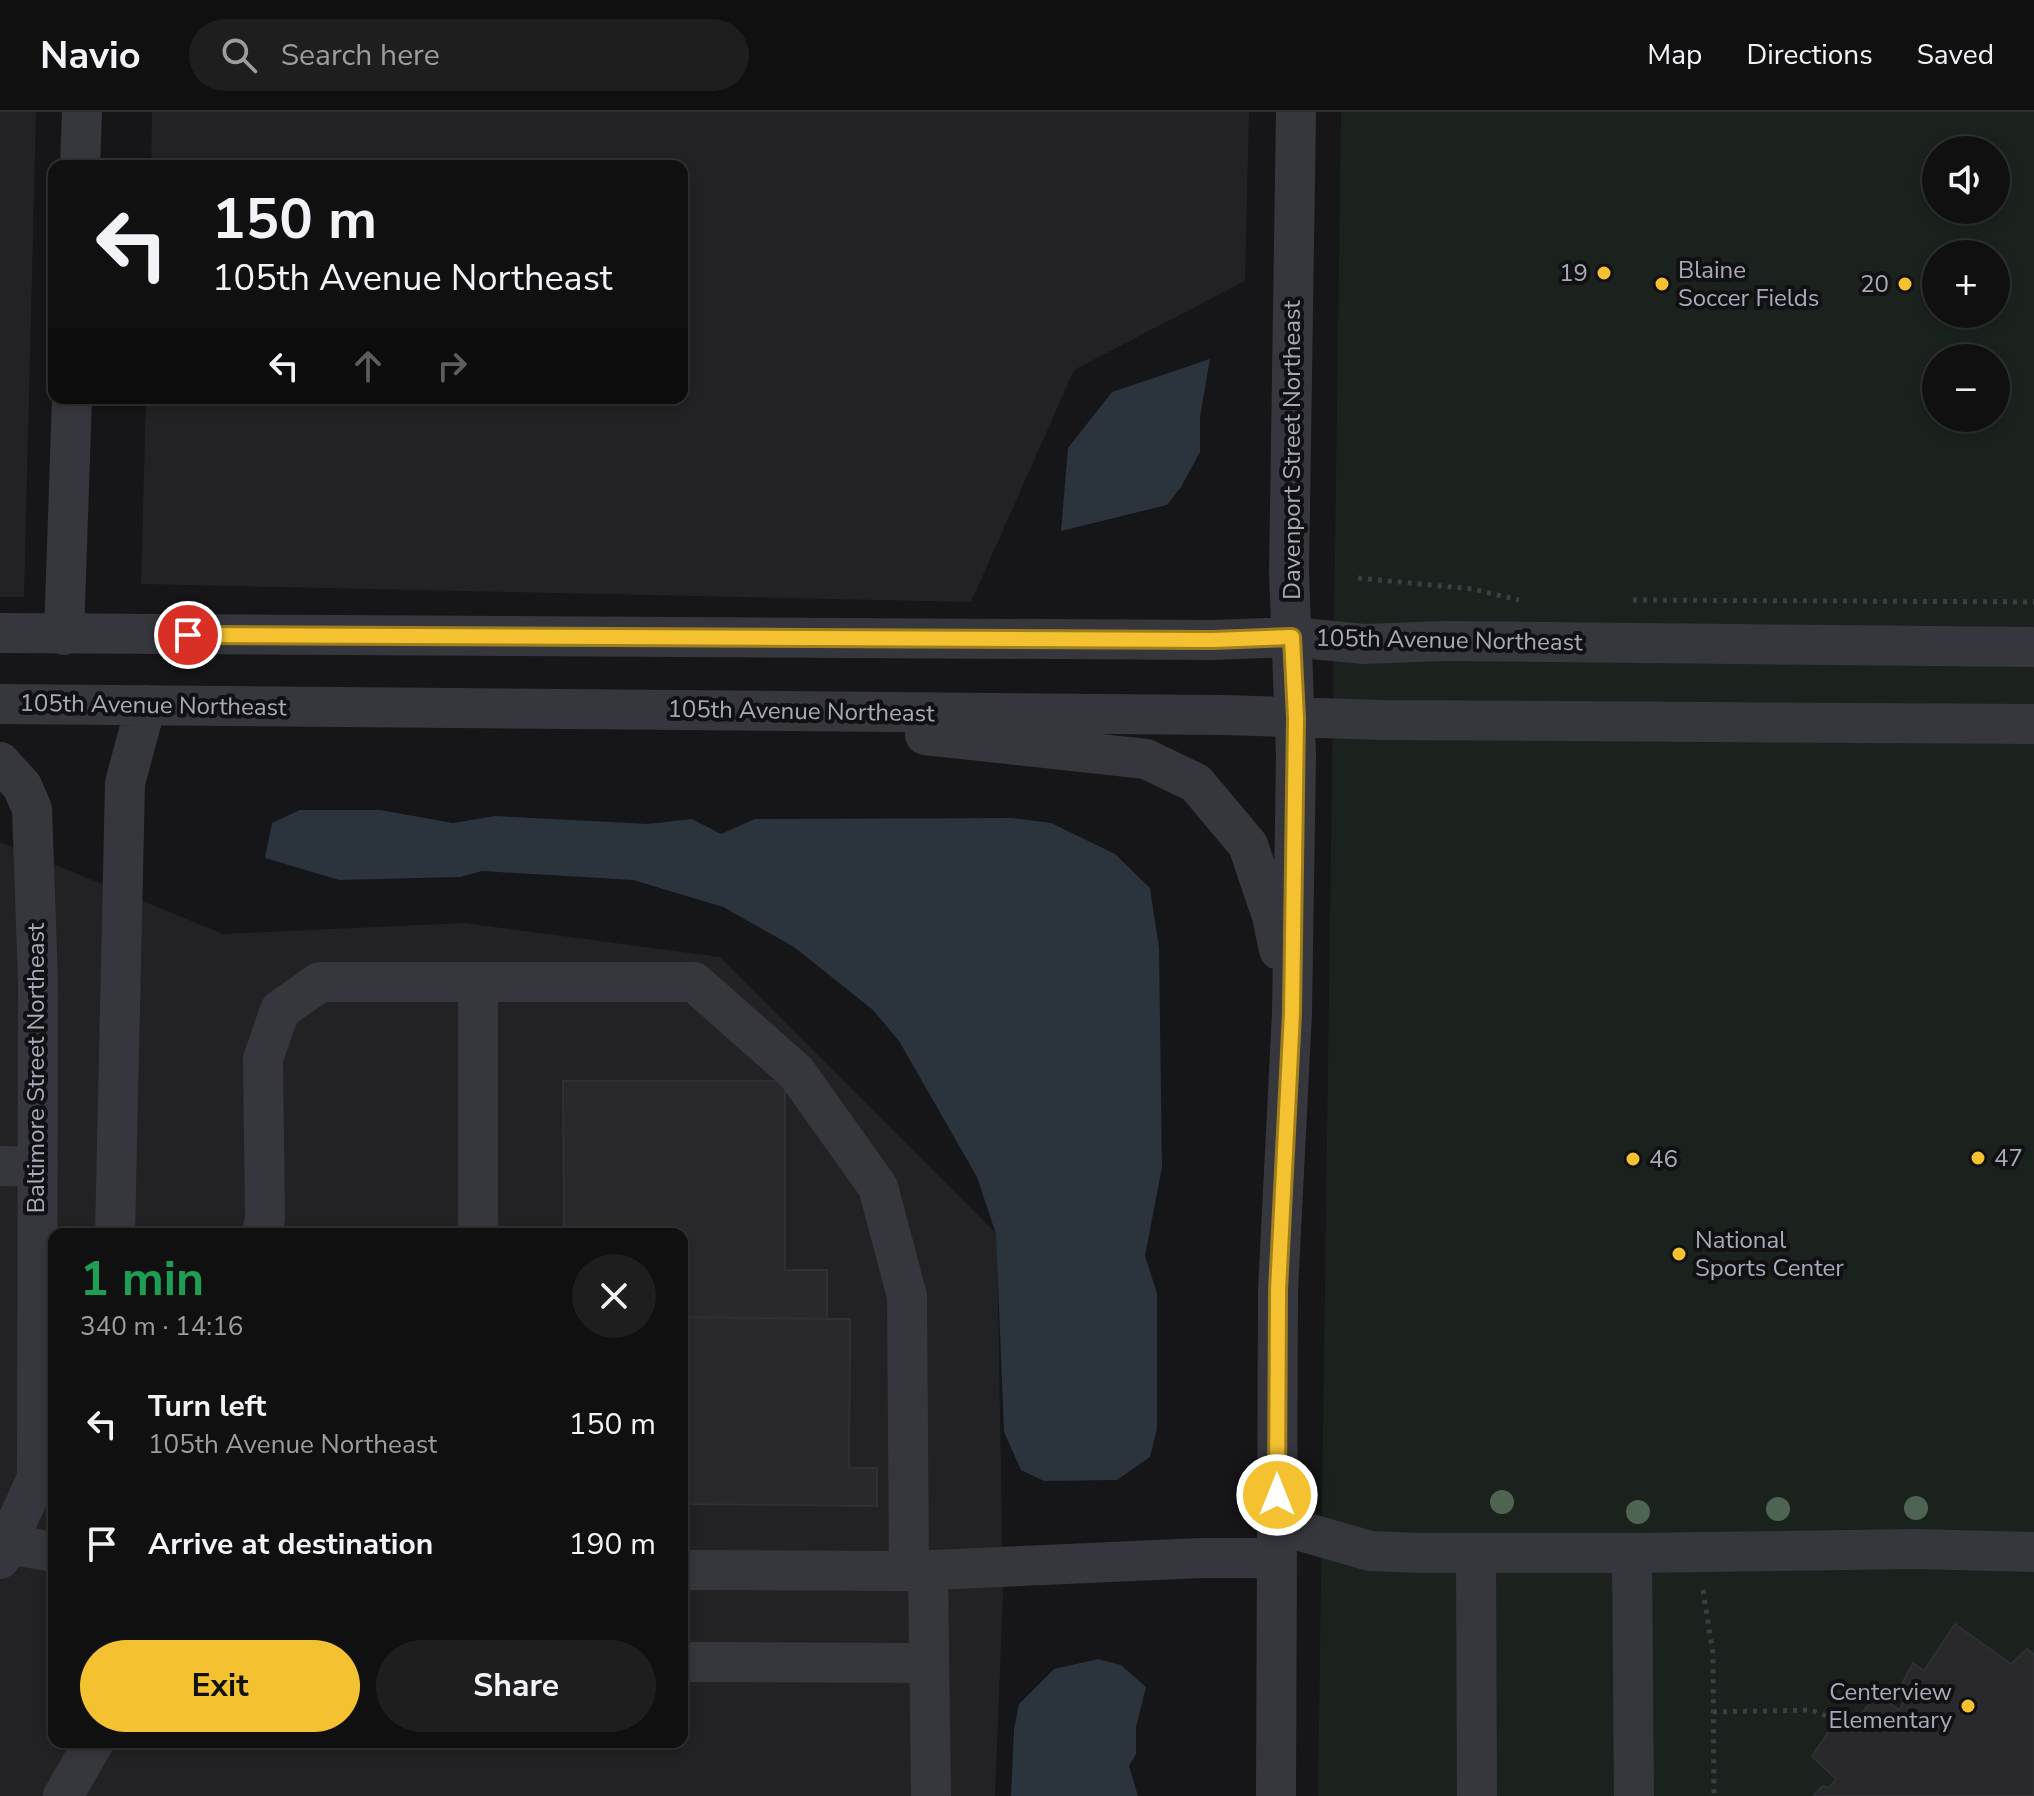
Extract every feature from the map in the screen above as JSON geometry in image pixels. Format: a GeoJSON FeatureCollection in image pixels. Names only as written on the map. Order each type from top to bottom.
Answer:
{"type":"FeatureCollection","features":[{"type":"Feature","properties":{"kind":"street"},"geometry":{"type":"LineString","coordinates":[[80,160],[82,112]]}},
{"type":"Feature","properties":{"kind":"street","name":"Davenport Street Northeast"},"geometry":{"type":"LineString","coordinates":[[1276,1796],[1278,1290],[1292,1013],[1296,718],[1289,573],[1296,112]]}},
{"type":"Feature","properties":{"kind":"street"},"geometry":{"type":"LineString","coordinates":[[64,635],[72,404]]}},
{"type":"Feature","properties":{"kind":"street","name":"105th Avenue Northeast"},"geometry":{"type":"LineString","coordinates":[[0,633],[1212,640],[1292,637],[1364,644],[1443,641],[2034,647]]}},
{"type":"Feature","properties":{"kind":"street","name":"105th Avenue Northeast"},"geometry":{"type":"LineString","coordinates":[[0,704],[2034,724]]}},
{"type":"Feature","properties":{"kind":"street"},"geometry":{"type":"LineString","coordinates":[[115,1228],[125,783],[146,705]]}},
{"type":"Feature","properties":{"kind":"street"},"geometry":{"type":"LineString","coordinates":[[718,711],[1146,759],[1196,783],[1248,845],[1272,916],[1292,1013]]}},
{"type":"Feature","properties":{"kind":"street","name":"Baltimore Street Northeast"},"geometry":{"type":"LineString","coordinates":[[0,762],[22,786],[32,809],[38,981],[19,1167],[37,1481]]}},
{"type":"Feature","properties":{"kind":"street"},"geometry":{"type":"LineString","coordinates":[[263,1228],[263,1059],[280,1010],[320,982],[694,982],[796,1072],[878,1187],[907,1296],[919,1571],[929,1663],[931,1796]]}},
{"type":"Feature","properties":{"kind":"street"},"geometry":{"type":"LineString","coordinates":[[478,982],[478,1228]]}},
{"type":"Feature","properties":{"kind":"street","name":"Baltimore Street Northeast"},"geometry":{"type":"LineString","coordinates":[[3,1549],[48,1452]]}},
{"type":"Feature","properties":{"kind":"street"},"geometry":{"type":"LineString","coordinates":[[688,1570],[919,1571],[1201,1558],[1276,1541],[1370,1551],[1476,1554],[1915,1549],[2034,1552]]}},
{"type":"Feature","properties":{"kind":"street"},"geometry":{"type":"LineString","coordinates":[[3,1549],[48,1552]]}},
{"type":"Feature","properties":{"kind":"street"},"geometry":{"type":"LineString","coordinates":[[1632,1553],[1634,1796]]}},
{"type":"Feature","properties":{"kind":"street"},"geometry":{"type":"LineString","coordinates":[[1476,1554],[1477,1796]]}},
{"type":"Feature","properties":{"kind":"street"},"geometry":{"type":"LineString","coordinates":[[688,1662],[929,1663]]}},
{"type":"Feature","properties":{"kind":"street"},"geometry":{"type":"LineString","coordinates":[[63,1796],[91,1748]]}},
{"type":"Feature","properties":{"kind":"path"},"geometry":{"type":"LineString","coordinates":[[1358,578],[1472,589],[1519,600],[1534,600]]}},
{"type":"Feature","properties":{"kind":"path"},"geometry":{"type":"LineString","coordinates":[[1627,600],[2034,602]]}},
{"type":"Feature","properties":{"kind":"path"},"geometry":{"type":"LineString","coordinates":[[1703,1552],[1703,1589],[1713,1654],[1714,1796]]}},
{"type":"Feature","properties":{"kind":"path"},"geometry":{"type":"LineString","coordinates":[[1713,1712],[1811,1710],[1837,1720]]}},
{"type":"Feature","properties":{"kind":"shaded area"},"geometry":{"type":"Polygon","coordinates":[[[0,112],[36,112],[24,597],[0,597],[0,112]]]}},
{"type":"Feature","properties":{"kind":"shaded area"},"geometry":{"type":"Polygon","coordinates":[[[152,112],[1249,112],[1245,281],[1074,370],[971,602],[141,584],[146,404],[688,404],[688,160],[151,160],[152,112]]]}},
{"type":"Feature","properties":{"kind":"shaded area","name":"National Sports Center"},"geometry":{"type":"Polygon","coordinates":[[[1341,112],[2034,112],[2034,1796],[1318,1796],[1341,112]]]}},
{"type":"Feature","properties":{"kind":"shaded area"},"geometry":{"type":"Polygon","coordinates":[[[1210,359],[1200,417],[1200,452],[1167,505],[1061,531],[1068,448],[1112,392],[1210,359]]]}},
{"type":"Feature","properties":{"kind":"shaded area"},"geometry":{"type":"Polygon","coordinates":[[[300,810],[380,810],[453,823],[495,816],[648,824],[692,819],[721,834],[755,819],[1012,818],[1051,823],[1115,854],[1150,888],[1159,948],[1162,1167],[1145,1256],[1157,1293],[1157,1429],[1150,1457],[1117,1480],[1044,1481],[1021,1470],[1004,1432],[996,1234],[977,1177],[899,1041],[873,1010],[794,947],[723,907],[633,880],[482,871],[460,877],[339,880],[265,858],[272,823],[300,810]]]}},
{"type":"Feature","properties":{"kind":"shaded area"},"geometry":{"type":"Polygon","coordinates":[[[0,842],[223,934],[464,923],[720,957],[997,1234],[1003,1592],[995,1796],[0,1796],[0,842]]]}},
{"type":"Feature","properties":{"kind":"shaded area"},"geometry":{"type":"Polygon","coordinates":[[[1098,1659],[1121,1665],[1146,1687],[1136,1727],[1136,1754],[1129,1766],[1138,1796],[1011,1796],[1014,1729],[1019,1704],[1054,1669],[1098,1659]]]}},
{"type":"Feature","properties":{"kind":"building"},"geometry":{"type":"Polygon","coordinates":[[[563,1081],[785,1081],[785,1270],[827,1270],[827,1319],[688,1317],[688,1228],[564,1228],[563,1081]]]}},
{"type":"Feature","properties":{"kind":"building"},"geometry":{"type":"Polygon","coordinates":[[[688,1317],[850,1319],[849,1468],[877,1468],[877,1506],[688,1504],[688,1317]]]}},
{"type":"Feature","properties":{"kind":"building","name":"Centerview Elementary"},"geometry":{"type":"Polygon","coordinates":[[[1955,1624],[2011,1664],[2027,1649],[2034,1654],[2034,1796],[1813,1796],[1823,1786],[1829,1788],[1836,1779],[1812,1756],[1837,1720],[1842,1715],[1853,1726],[1871,1701],[1868,1694],[1873,1690],[1899,1710],[1905,1700],[1897,1693],[1913,1663],[1924,1671],[1955,1624]]]}},
{"type":"Feature","properties":{"kind":"place","name":"19"},"geometry":{"type":"Point","coordinates":[1604,273]}},
{"type":"Feature","properties":{"kind":"place","name":"Blaine Soccer Fields"},"geometry":{"type":"Point","coordinates":[1662,284]}},
{"type":"Feature","properties":{"kind":"place","name":"20"},"geometry":{"type":"Point","coordinates":[1905,284]}},
{"type":"Feature","properties":{"kind":"place","name":"47"},"geometry":{"type":"Point","coordinates":[1978,1158]}},
{"type":"Feature","properties":{"kind":"place","name":"46"},"geometry":{"type":"Point","coordinates":[1633,1159]}},
{"type":"Feature","properties":{"kind":"place","name":"National Sports Center"},"geometry":{"type":"Point","coordinates":[1679,1254]}},
{"type":"Feature","properties":{"kind":"place","name":"Centerview Elementary"},"geometry":{"type":"Point","coordinates":[1968,1706]}},
{"type":"Feature","properties":{"kind":"route"},"geometry":{"type":"LineString","coordinates":[[188,635],[1212,640],[1292,637],[1296,756],[1292,1013],[1278,1290],[1277,1495]]}}]}
